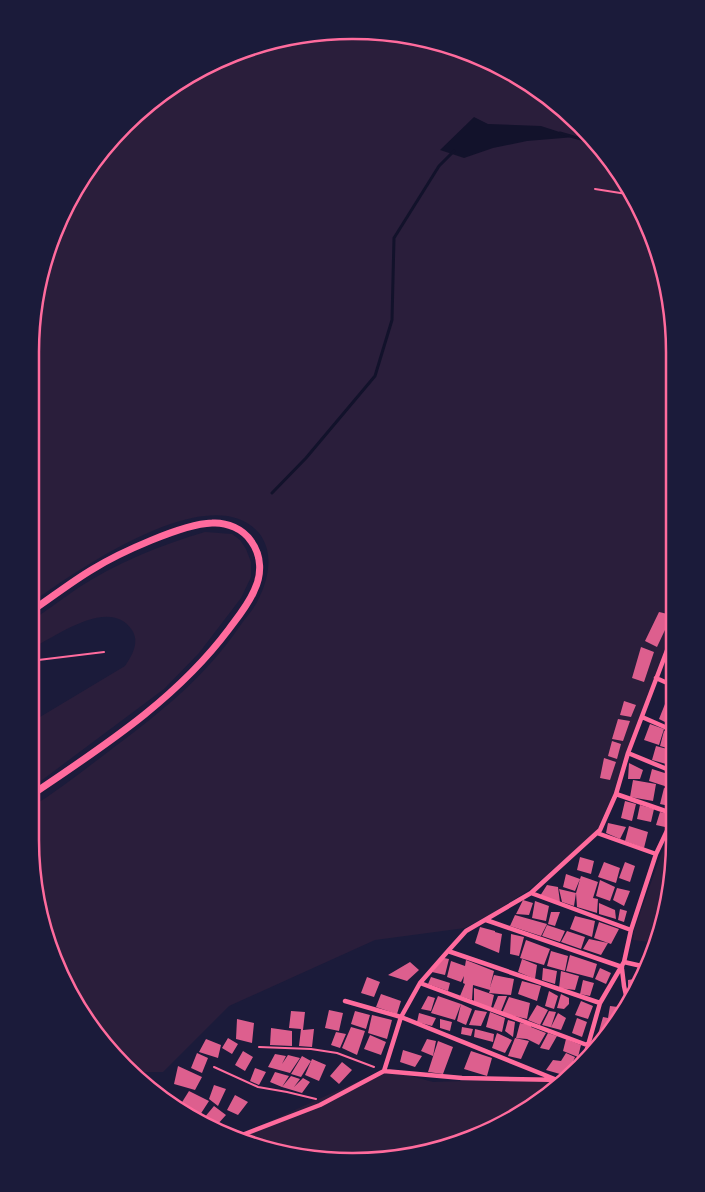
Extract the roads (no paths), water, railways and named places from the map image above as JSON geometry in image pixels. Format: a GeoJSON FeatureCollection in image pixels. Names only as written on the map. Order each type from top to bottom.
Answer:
{"type":"FeatureCollection","features":[{"type":"Feature","properties":{"kind":"main road"},"geometry":{"type":"LineString","coordinates":[[39,606],[107,562],[157,539],[198,525],[212,523],[229,525],[242,531],[251,541],[260,563],[259,578],[254,592],[246,605],[212,651],[188,676],[156,706],[39,790]]}},
{"type":"Feature","properties":{"kind":"street"},"geometry":{"type":"LineString","coordinates":[[384,1071],[402,1017],[420,984],[466,930],[531,893],[598,833],[616,794],[628,753],[666,655]]}},
{"type":"Feature","properties":{"kind":"street"},"geometry":{"type":"LineString","coordinates":[[656,678],[666,682]]}},
{"type":"Feature","properties":{"kind":"street"},"geometry":{"type":"LineString","coordinates":[[642,717],[666,728]]}},
{"type":"Feature","properties":{"kind":"street"},"geometry":{"type":"LineString","coordinates":[[628,753],[666,769]]}},
{"type":"Feature","properties":{"kind":"street"},"geometry":{"type":"LineString","coordinates":[[616,794],[666,812]]}},
{"type":"Feature","properties":{"kind":"street"},"geometry":{"type":"LineString","coordinates":[[420,984],[588,1045],[600,1003],[624,962],[631,930],[656,854],[666,832]]}},
{"type":"Feature","properties":{"kind":"street"},"geometry":{"type":"LineString","coordinates":[[598,833],[656,854]]}},
{"type":"Feature","properties":{"kind":"street"},"geometry":{"type":"LineString","coordinates":[[531,893],[631,930]]}},
{"type":"Feature","properties":{"kind":"street"},"geometry":{"type":"LineString","coordinates":[[486,920],[622,967]]}},
{"type":"Feature","properties":{"kind":"street"},"geometry":{"type":"LineString","coordinates":[[448,951],[600,1003]]}},
{"type":"Feature","properties":{"kind":"street"},"geometry":{"type":"LineString","coordinates":[[624,962],[640,966]]}},
{"type":"Feature","properties":{"kind":"street"},"geometry":{"type":"LineString","coordinates":[[622,967],[626,993]]}},
{"type":"Feature","properties":{"kind":"street"},"geometry":{"type":"LineString","coordinates":[[345,1001],[402,1017],[555,1078]]}},
{"type":"Feature","properties":{"kind":"street"},"geometry":{"type":"LineString","coordinates":[[245,1134],[327,1102],[384,1071],[462,1078],[553,1080]]}},
{"type":"Feature","properties":{"kind":"lane"},"geometry":{"type":"LineString","coordinates":[[39,660],[104,652]]}},
{"type":"Feature","properties":{"kind":"waterway"},"geometry":{"type":"LineString","coordinates":[[560,133],[582,139]]}},
{"type":"Feature","properties":{"kind":"waterway"},"geometry":{"type":"LineString","coordinates":[[272,493],[306,458],[375,376],[392,320],[394,238],[439,166],[454,151]]}}]}
